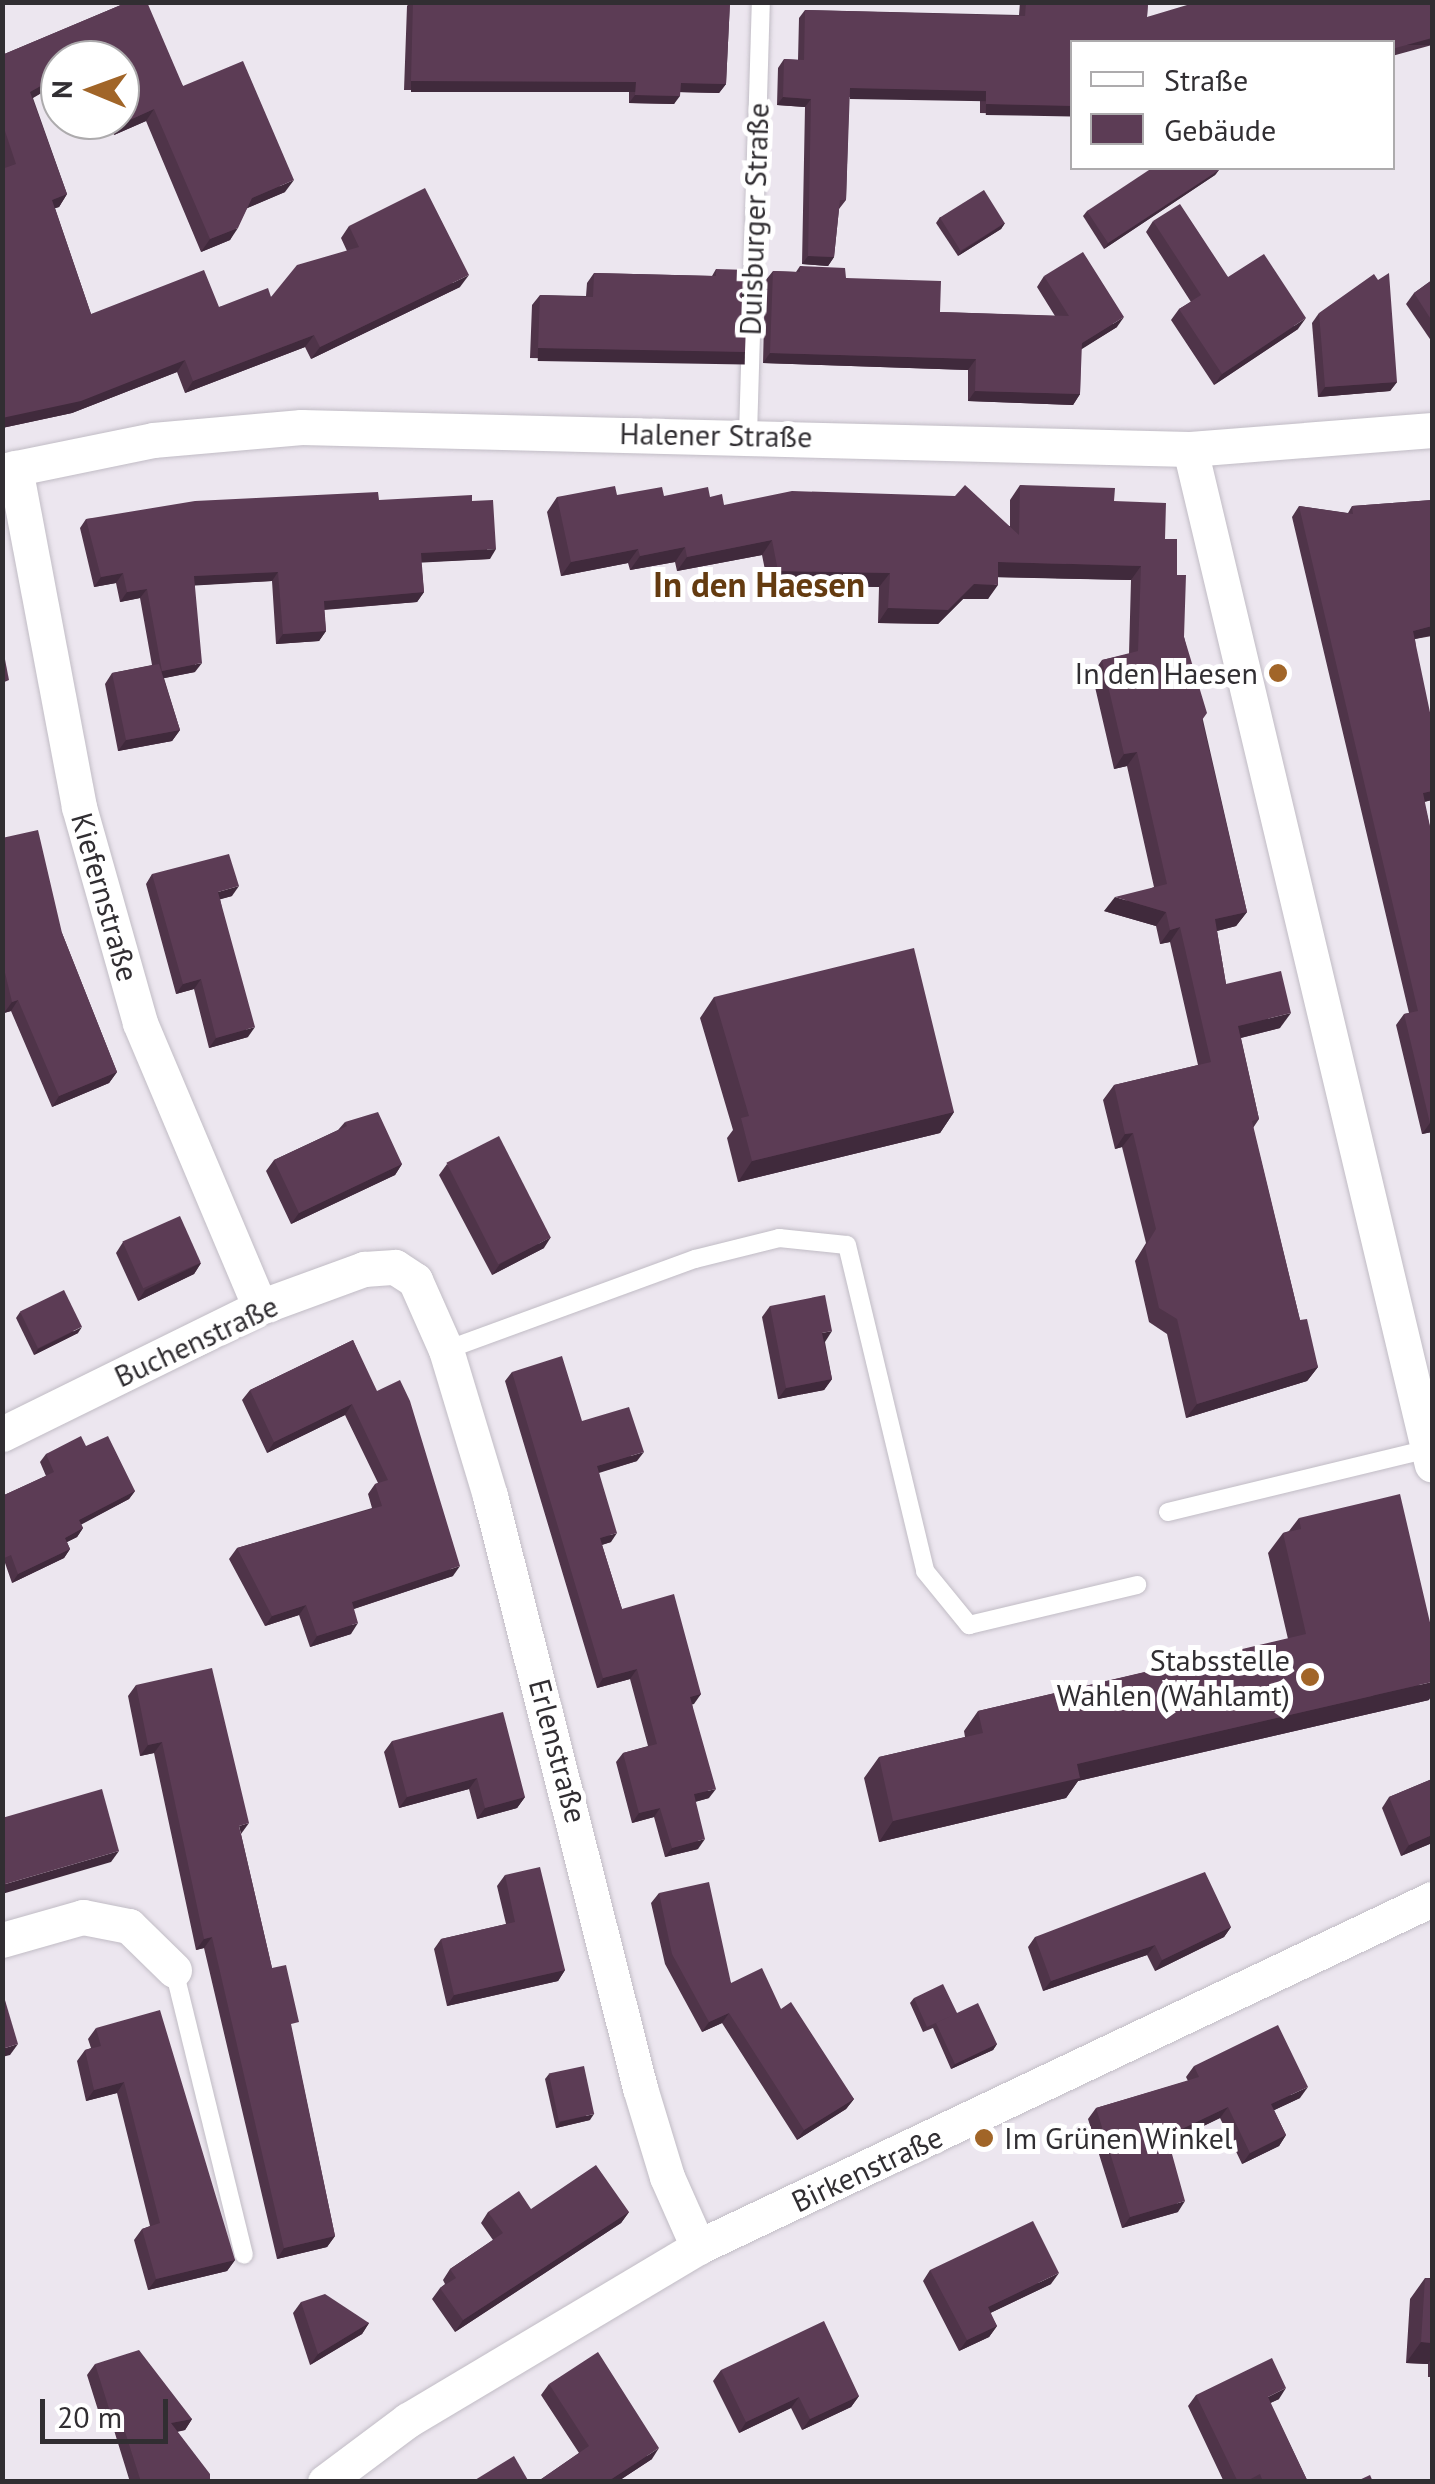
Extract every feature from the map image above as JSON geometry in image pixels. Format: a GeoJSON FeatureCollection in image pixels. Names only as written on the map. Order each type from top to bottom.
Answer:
{"type":"FeatureCollection","features":[{"type":"Feature","properties":{"kind":"street","name":"Halener Straße"},"geometry":{"type":"LineString","coordinates":[[9,470],[153,440],[301,427],[748,435],[1190,450],[1432,430]]}},
{"type":"Feature","properties":{"kind":"street"},"geometry":{"type":"LineString","coordinates":[[1190,450],[1431,1457]]}},
{"type":"Feature","properties":{"kind":"street","name":"Kiefernstraße"},"geometry":{"type":"LineString","coordinates":[[9,470],[79,807],[135,1005],[211,1203],[260,1308]]}},
{"type":"Feature","properties":{"kind":"street","name":"Buchenstraße"},"geometry":{"type":"LineString","coordinates":[[2,1434],[260,1308],[364,1269],[395,1268]]}},
{"type":"Feature","properties":{"kind":"street","name":"Erlenstraße"},"geometry":{"type":"LineString","coordinates":[[395,1268],[415,1280],[446,1350],[570,1793],[640,2088],[667,2177],[698,2247]]}},
{"type":"Feature","properties":{"kind":"street","name":"Birkenstraße"},"geometry":{"type":"LineString","coordinates":[[325,2482],[424,2410],[698,2247],[1432,1899]]}},
{"type":"Feature","properties":{"kind":"street"},"geometry":{"type":"LineString","coordinates":[[2,1940],[83,1917],[129,1926],[174,1970]]}},
{"type":"Feature","properties":{"kind":"lane","name":"Duisburger Straße"},"geometry":{"type":"LineString","coordinates":[[748,435],[761,2]]}},
{"type":"Feature","properties":{"kind":"lane"},"geometry":{"type":"LineString","coordinates":[[446,1350],[696,1259],[780,1238],[847,1246],[925,1571],[969,1625],[1137,1585]]}},
{"type":"Feature","properties":{"kind":"lane"},"geometry":{"type":"LineString","coordinates":[[1168,1512],[1431,1457]]}},
{"type":"Feature","properties":{"kind":"lane"},"geometry":{"type":"LineString","coordinates":[[174,1970],[244,2255]]}},
{"type":"Feature","properties":{"kind":"building"},"geometry":{"type":"Polygon","coordinates":[[[128,2],[147,2],[183,86],[243,61],[294,180],[252,198],[238,228],[210,239],[154,109],[140,115],[140,40],[40,40],[40,86],[30,92],[40,120],[40,140],[47,140],[67,194],[52,200],[91,314],[204,270],[219,307],[268,288],[271,297],[297,265],[359,247],[349,226],[425,188],[469,275],[320,347],[314,335],[193,381],[185,360],[81,401],[2,418],[2,169],[16,164],[2,122],[2,55],[128,2]]]}},
{"type":"Feature","properties":{"kind":"building"},"geometry":{"type":"Polygon","coordinates":[[[413,2],[730,2],[726,84],[681,83],[680,96],[635,95],[636,82],[411,81],[413,2]]]}},
{"type":"Feature","properties":{"kind":"building"},"geometry":{"type":"Polygon","coordinates":[[[1026,2],[1148,2],[1147,17],[1197,2],[1432,2],[1432,38],[1395,48],[1395,40],[1070,40],[1070,106],[986,104],[986,91],[850,88],[846,200],[840,200],[834,257],[808,256],[811,99],[783,97],[784,59],[804,60],[805,10],[1025,16],[1026,2]]]}},
{"type":"Feature","properties":{"kind":"building"},"geometry":{"type":"Polygon","coordinates":[[[1149,170],[1219,170],[1108,243],[1087,211],[1149,170]]]}},
{"type":"Feature","properties":{"kind":"building"},"geometry":{"type":"Polygon","coordinates":[[[984,190],[1005,223],[961,251],[940,218],[984,190]]]}},
{"type":"Feature","properties":{"kind":"building"},"geometry":{"type":"Polygon","coordinates":[[[1180,204],[1228,277],[1264,254],[1306,318],[1222,374],[1179,309],[1201,295],[1153,221],[1180,204]]]}},
{"type":"Feature","properties":{"kind":"building"},"geometry":{"type":"Polygon","coordinates":[[[1083,252],[1124,317],[1082,343],[1080,394],[975,391],[976,359],[770,353],[773,271],[800,272],[800,266],[845,268],[846,278],[941,281],[940,312],[1069,316],[1044,276],[1083,252]]]}},
{"type":"Feature","properties":{"kind":"building"},"geometry":{"type":"Polygon","coordinates":[[[716,269],[748,270],[745,352],[538,348],[540,295],[593,297],[594,273],[716,276],[716,269]]]}},
{"type":"Feature","properties":{"kind":"building"},"geometry":{"type":"Polygon","coordinates":[[[1389,273],[1397,382],[1325,387],[1319,313],[1374,274],[1378,280],[1389,273]]]}},
{"type":"Feature","properties":{"kind":"building"},"geometry":{"type":"Polygon","coordinates":[[[1432,280],[1432,321],[1414,293],[1432,280]]]}},
{"type":"Feature","properties":{"kind":"building"},"geometry":{"type":"Polygon","coordinates":[[[965,485],[1019,535],[1020,485],[1115,488],[1114,501],[1166,503],[1165,539],[1177,539],[1177,575],[1186,575],[1184,637],[1207,713],[1202,720],[1247,912],[1215,919],[1226,984],[1281,971],[1291,1013],[1238,1026],[1259,1119],[1252,1121],[1300,1320],[1307,1319],[1318,1367],[1197,1404],[1177,1319],[1159,1308],[1145,1247],[1156,1229],[1133,1133],[1125,1134],[1114,1085],[1211,1062],[1180,927],[1170,930],[1166,912],[1115,897],[1167,884],[1137,752],[1124,754],[1102,660],[1138,651],[1141,566],[998,562],[998,585],[974,584],[948,610],[888,608],[890,573],[778,571],[772,540],[687,557],[685,547],[640,556],[638,549],[571,562],[557,497],[615,486],[617,495],[662,487],[664,496],[708,487],[710,497],[722,494],[724,505],[792,491],[955,496],[965,485]]]}},
{"type":"Feature","properties":{"kind":"building"},"geometry":{"type":"Polygon","coordinates":[[[378,492],[379,500],[472,495],[472,501],[493,500],[496,549],[421,553],[424,592],[324,601],[326,631],[283,634],[278,572],[194,576],[202,663],[162,671],[147,589],[127,592],[123,573],[101,577],[86,519],[195,501],[378,492]]]}},
{"type":"Feature","properties":{"kind":"building"},"geometry":{"type":"Polygon","coordinates":[[[1432,500],[1432,626],[1413,631],[1432,722],[1432,791],[1423,793],[1432,836],[1430,1123],[1404,1014],[1418,1011],[1299,506],[1353,514],[1352,506],[1432,500]]]}},
{"type":"Feature","properties":{"kind":"building"},"geometry":{"type":"Polygon","coordinates":[[[2,644],[9,680],[2,683],[2,644]]]}},
{"type":"Feature","properties":{"kind":"building"},"geometry":{"type":"Polygon","coordinates":[[[159,664],[180,730],[126,740],[112,673],[159,664]]]}},
{"type":"Feature","properties":{"kind":"building"},"geometry":{"type":"Polygon","coordinates":[[[38,830],[62,933],[117,1072],[59,1096],[18,1000],[12,1002],[2,960],[2,838],[38,830]]]}},
{"type":"Feature","properties":{"kind":"building"},"geometry":{"type":"Polygon","coordinates":[[[229,854],[239,886],[218,892],[255,1027],[216,1038],[201,979],[183,984],[152,874],[229,854]]]}},
{"type":"Feature","properties":{"kind":"building"},"geometry":{"type":"Polygon","coordinates":[[[914,948],[954,1112],[752,1161],[741,1118],[749,1116],[714,997],[914,948]]]}},
{"type":"Feature","properties":{"kind":"building"},"geometry":{"type":"Polygon","coordinates":[[[378,1112],[402,1164],[299,1213],[274,1160],[347,1126],[345,1122],[378,1112]]]}},
{"type":"Feature","properties":{"kind":"building"},"geometry":{"type":"Polygon","coordinates":[[[499,1136],[551,1238],[498,1264],[446,1163],[499,1136]]]}},
{"type":"Feature","properties":{"kind":"building"},"geometry":{"type":"Polygon","coordinates":[[[180,1216],[201,1263],[143,1288],[122,1242],[180,1216]]]}},
{"type":"Feature","properties":{"kind":"building"},"geometry":{"type":"Polygon","coordinates":[[[64,1290],[82,1327],[38,1348],[20,1311],[64,1290]]]}},
{"type":"Feature","properties":{"kind":"building"},"geometry":{"type":"Polygon","coordinates":[[[825,1295],[832,1331],[822,1333],[832,1379],[786,1388],[770,1306],[825,1295]]]}},
{"type":"Feature","properties":{"kind":"building"},"geometry":{"type":"Polygon","coordinates":[[[353,1340],[377,1391],[400,1380],[410,1401],[460,1566],[352,1602],[358,1623],[317,1636],[306,1605],[272,1616],[237,1548],[382,1506],[375,1484],[388,1480],[352,1404],[274,1442],[250,1390],[353,1340]]]}},
{"type":"Feature","properties":{"kind":"building"},"geometry":{"type":"Polygon","coordinates":[[[562,1356],[582,1421],[629,1407],[644,1452],[597,1466],[617,1533],[600,1538],[622,1609],[674,1594],[701,1694],[690,1697],[716,1789],[694,1794],[705,1839],[672,1848],[660,1808],[639,1813],[623,1753],[657,1744],[637,1669],[603,1678],[512,1372],[562,1356]]]}},
{"type":"Feature","properties":{"kind":"building"},"geometry":{"type":"Polygon","coordinates":[[[81,1436],[86,1446],[108,1436],[135,1491],[79,1520],[83,1528],[65,1538],[70,1549],[18,1574],[11,1555],[2,1559],[2,1496],[54,1472],[46,1454],[81,1436]]]}},
{"type":"Feature","properties":{"kind":"building","name":"Stabsstelle Wahlen (Wahlamt)"},"geometry":{"type":"Polygon","coordinates":[[[1400,1494],[1432,1631],[1432,1682],[1077,1764],[1080,1778],[893,1821],[879,1757],[983,1733],[978,1711],[1306,1634],[1283,1533],[1301,1529],[1299,1518],[1400,1494]]]}},
{"type":"Feature","properties":{"kind":"building"},"geometry":{"type":"Polygon","coordinates":[[[212,1668],[249,1823],[239,1826],[272,1968],[286,1965],[299,2022],[291,2024],[335,2236],[284,2248],[212,1937],[204,1939],[162,1742],[148,1745],[136,1685],[212,1668]]]}},
{"type":"Feature","properties":{"kind":"building"},"geometry":{"type":"Polygon","coordinates":[[[503,1712],[525,1797],[485,1808],[477,1778],[407,1797],[392,1741],[503,1712]]]}},
{"type":"Feature","properties":{"kind":"building"},"geometry":{"type":"Polygon","coordinates":[[[1432,1779],[1432,1835],[1409,1845],[1389,1797],[1432,1779]]]}},
{"type":"Feature","properties":{"kind":"building"},"geometry":{"type":"Polygon","coordinates":[[[102,1789],[119,1851],[2,1885],[2,1818],[102,1789]]]}},
{"type":"Feature","properties":{"kind":"building"},"geometry":{"type":"Polygon","coordinates":[[[540,1867],[565,1970],[454,1995],[441,1939],[515,1922],[505,1875],[540,1867]]]}},
{"type":"Feature","properties":{"kind":"building"},"geometry":{"type":"Polygon","coordinates":[[[1205,1872],[1231,1927],[1162,1960],[1155,1945],[1051,1981],[1035,1937],[1205,1872]]]}},
{"type":"Feature","properties":{"kind":"building"},"geometry":{"type":"Polygon","coordinates":[[[709,1882],[731,1983],[762,1968],[781,2009],[791,2002],[854,2099],[804,2130],[729,2013],[709,2022],[672,1954],[659,1893],[709,1882]]]}},
{"type":"Feature","properties":{"kind":"building"},"geometry":{"type":"Polygon","coordinates":[[[943,1984],[957,2013],[978,2003],[997,2044],[955,2064],[936,2023],[953,2015],[927,2027],[914,1998],[943,1984]]]}},
{"type":"Feature","properties":{"kind":"building"},"geometry":{"type":"Polygon","coordinates":[[[2,1990],[18,2044],[2,2049],[2,1990]]]}},
{"type":"Feature","properties":{"kind":"building"},"geometry":{"type":"Polygon","coordinates":[[[160,2010],[235,2260],[156,2279],[142,2229],[160,2223],[124,2082],[94,2090],[85,2050],[101,2046],[96,2028],[160,2010]]]}},
{"type":"Feature","properties":{"kind":"building"},"geometry":{"type":"Polygon","coordinates":[[[1278,2025],[1308,2087],[1271,2104],[1286,2135],[1250,2153],[1228,2107],[1167,2136],[1185,2201],[1130,2217],[1096,2108],[1199,2077],[1194,2066],[1278,2025]]]}},
{"type":"Feature","properties":{"kind":"building"},"geometry":{"type":"Polygon","coordinates":[[[584,2066],[594,2114],[559,2121],[549,2073],[584,2066]]]}},
{"type":"Feature","properties":{"kind":"building"},"geometry":{"type":"Polygon","coordinates":[[[596,2165],[629,2212],[463,2320],[440,2288],[456,2278],[450,2269],[503,2233],[488,2212],[519,2191],[531,2209],[596,2165]]]}},
{"type":"Feature","properties":{"kind":"building"},"geometry":{"type":"Polygon","coordinates":[[[1033,2221],[1059,2273],[988,2307],[997,2326],[967,2340],[930,2270],[1033,2221]]]}},
{"type":"Feature","properties":{"kind":"building"},"geometry":{"type":"Polygon","coordinates":[[[1425,2278],[1432,2279],[1432,2343],[1421,2342],[1425,2278]]]}},
{"type":"Feature","properties":{"kind":"building"},"geometry":{"type":"Polygon","coordinates":[[[325,2294],[369,2323],[318,2354],[301,2302],[325,2294]]]}},
{"type":"Feature","properties":{"kind":"building"},"geometry":{"type":"Polygon","coordinates":[[[824,2321],[859,2396],[810,2419],[799,2397],[746,2422],[721,2370],[824,2321]]]}},
{"type":"Feature","properties":{"kind":"building"},"geometry":{"type":"Polygon","coordinates":[[[139,2350],[192,2419],[171,2423],[210,2474],[210,2482],[141,2482],[120,2416],[112,2418],[95,2364],[139,2350]]]}},
{"type":"Feature","properties":{"kind":"building"},"geometry":{"type":"Polygon","coordinates":[[[598,2352],[659,2448],[607,2482],[537,2482],[589,2446],[549,2384],[598,2352]]]}},
{"type":"Feature","properties":{"kind":"building"},"geometry":{"type":"Polygon","coordinates":[[[1272,2358],[1286,2388],[1268,2397],[1308,2482],[1263,2482],[1260,2474],[1238,2482],[1196,2395],[1272,2358]]]}},
{"type":"Feature","properties":{"kind":"building"},"geometry":{"type":"Polygon","coordinates":[[[514,2456],[529,2482],[475,2482],[475,2480],[514,2456]]]}},
{"type":"Feature","properties":{"kind":"building"},"geometry":{"type":"Polygon","coordinates":[[[1370,2475],[1373,2482],[1355,2482],[1370,2475]]]}},
{"type":"Feature","properties":{"kind":"place","name":"In den Haesen"},"geometry":{"type":"Point","coordinates":[1278,673]}},
{"type":"Feature","properties":{"kind":"place","name":"Stabsstelle Wahlen (Wahlamt)"},"geometry":{"type":"Point","coordinates":[1310,1677]}},
{"type":"Feature","properties":{"kind":"place","name":"Im Grünen Winkel"},"geometry":{"type":"Point","coordinates":[984,2138]}},
{"type":"Feature","properties":{"kind":"district","name":"In den Haesen"},"geometry":{"type":"Point","coordinates":[759,584]}}]}
